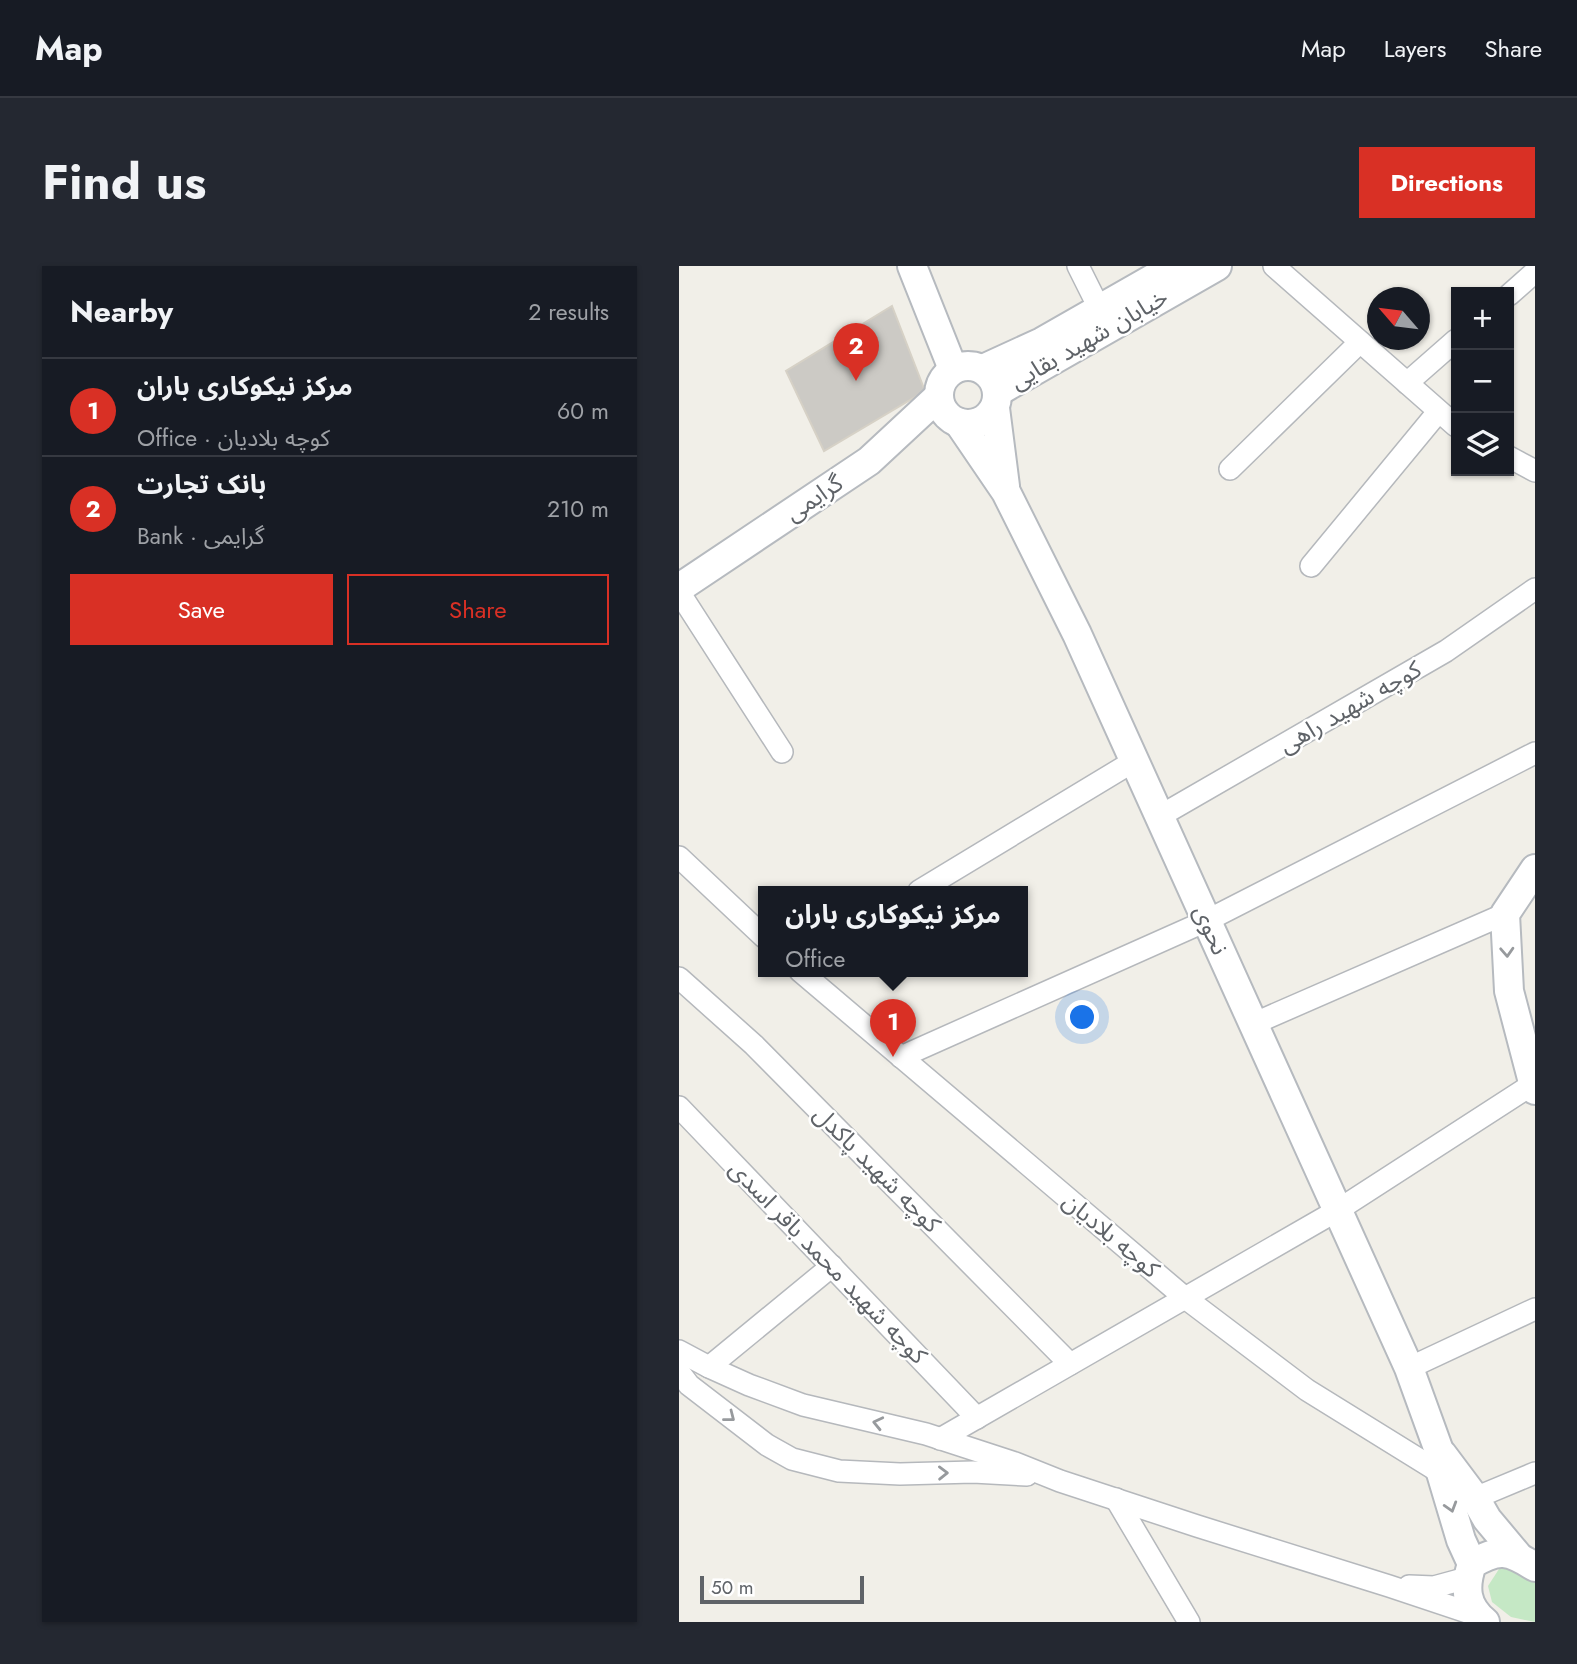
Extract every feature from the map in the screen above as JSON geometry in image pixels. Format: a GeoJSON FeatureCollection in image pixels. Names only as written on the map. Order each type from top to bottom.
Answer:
{"type":"FeatureCollection","features":[{"type":"Feature","properties":{"kind":"main road"},"geometry":{"type":"LineString","coordinates":[[912,266],[953,369]]}},
{"type":"Feature","properties":{"kind":"main road","name":"خیابان شهید بقایی"},"geometry":{"type":"LineString","coordinates":[[992,389],[1042,342],[1175,266]]}},
{"type":"Feature","properties":{"kind":"main road","name":"خیابان شهید بقایی"},"geometry":{"type":"LineString","coordinates":[[992,389],[1217,266]]}},
{"type":"Feature","properties":{"kind":"main road"},"geometry":{"type":"LineString","coordinates":[[992,389],[988,416],[969,424],[948,417],[941,407],[939,396],[945,376],[953,369],[964,366],[975,366],[992,389],[1006,492]]}},
{"type":"Feature","properties":{"kind":"main road","name":"گرایمی"},"geometry":{"type":"LineString","coordinates":[[679,590],[869,461],[939,396]]}},
{"type":"Feature","properties":{"kind":"main road"},"geometry":{"type":"LineString","coordinates":[[869,461],[956,421]]}},
{"type":"Feature","properties":{"kind":"main road","name":"نحوی"},"geometry":{"type":"LineString","coordinates":[[956,421],[1006,492],[1077,634],[1409,1368],[1439,1461]]}},
{"type":"Feature","properties":{"kind":"main road"},"geometry":{"type":"LineString","coordinates":[[1534,1087],[1509,991],[1505,914],[1535,869]]}},
{"type":"Feature","properties":{"kind":"main road"},"geometry":{"type":"LineString","coordinates":[[1439,1461],[1475,1498],[1487,1520],[1526,1562]]}},
{"type":"Feature","properties":{"kind":"main road"},"geometry":{"type":"LineString","coordinates":[[1439,1461],[1469,1571],[1467,1595],[1481,1620]]}},
{"type":"Feature","properties":{"kind":"main road"},"geometry":{"type":"LineString","coordinates":[[1469,1571],[1488,1555],[1502,1553],[1526,1562]]}},
{"type":"Feature","properties":{"kind":"street"},"geometry":{"type":"LineString","coordinates":[[1078,266],[1100,310]]}},
{"type":"Feature","properties":{"kind":"street"},"geometry":{"type":"LineString","coordinates":[[1273,266],[1451,422]]}},
{"type":"Feature","properties":{"kind":"street"},"geometry":{"type":"LineString","coordinates":[[1514,291],[1535,272]]}},
{"type":"Feature","properties":{"kind":"street"},"geometry":{"type":"LineString","coordinates":[[1230,469],[1360,342]]}},
{"type":"Feature","properties":{"kind":"street"},"geometry":{"type":"LineString","coordinates":[[1407,383],[1451,344]]}},
{"type":"Feature","properties":{"kind":"street"},"geometry":{"type":"LineString","coordinates":[[1311,566],[1438,412]]}},
{"type":"Feature","properties":{"kind":"street"},"geometry":{"type":"LineString","coordinates":[[1514,460],[1535,471]]}},
{"type":"Feature","properties":{"kind":"street","name":"کوچه شهید راهی"},"geometry":{"type":"LineString","coordinates":[[1160,816],[1446,651],[1535,589]]}},
{"type":"Feature","properties":{"kind":"street"},"geometry":{"type":"LineString","coordinates":[[679,590],[782,751]]}},
{"type":"Feature","properties":{"kind":"street"},"geometry":{"type":"LineString","coordinates":[[901,1057],[1206,920],[1535,754]]}},
{"type":"Feature","properties":{"kind":"street"},"geometry":{"type":"LineString","coordinates":[[927,886],[1135,761]]}},
{"type":"Feature","properties":{"kind":"street"},"geometry":{"type":"LineString","coordinates":[[679,857],[758,931]]}},
{"type":"Feature","properties":{"kind":"street"},"geometry":{"type":"LineString","coordinates":[[1253,1024],[1505,914]]}},
{"type":"Feature","properties":{"kind":"street","name":"کوچه بلادیان"},"geometry":{"type":"LineString","coordinates":[[807,977],[1184,1297],[1307,1390],[1439,1461]]}},
{"type":"Feature","properties":{"kind":"street","name":"کوچه شهید پاکدل"},"geometry":{"type":"LineString","coordinates":[[679,978],[754,1045],[1070,1364]]}},
{"type":"Feature","properties":{"kind":"street"},"geometry":{"type":"LineString","coordinates":[[940,1439],[1338,1210],[1534,1087]]}},
{"type":"Feature","properties":{"kind":"street","name":"کوچه شهید محمد باقر اسدی"},"geometry":{"type":"LineString","coordinates":[[679,1107],[977,1418]]}},
{"type":"Feature","properties":{"kind":"street"},"geometry":{"type":"LineString","coordinates":[[709,1367],[832,1266]]}},
{"type":"Feature","properties":{"kind":"street"},"geometry":{"type":"LineString","coordinates":[[1409,1368],[1535,1308]]}},
{"type":"Feature","properties":{"kind":"street"},"geometry":{"type":"LineString","coordinates":[[679,1351],[749,1385],[803,1405],[940,1439],[1197,1526],[1389,1586],[1481,1620]]}},
{"type":"Feature","properties":{"kind":"street"},"geometry":{"type":"LineString","coordinates":[[682,1381],[767,1445],[792,1459],[839,1471],[1020,1474],[1060,1481]]}},
{"type":"Feature","properties":{"kind":"street"},"geometry":{"type":"LineString","coordinates":[[1475,1498],[1535,1473]]}},
{"type":"Feature","properties":{"kind":"street"},"geometry":{"type":"LineString","coordinates":[[1116,1499],[1189,1622]]}},
{"type":"Feature","properties":{"kind":"street"},"geometry":{"type":"LineString","coordinates":[[1389,1586],[1434,1587],[1469,1571]]}},
{"type":"Feature","properties":{"kind":"green space"},"geometry":{"type":"Polygon","coordinates":[[[1518,1564],[1535,1576],[1535,1622],[1511,1617],[1492,1602],[1488,1586],[1499,1569],[1518,1564]]]}},
{"type":"Feature","properties":{"kind":"building"},"geometry":{"type":"Polygon","coordinates":[[[892,306],[925,391],[824,451],[786,371],[892,306]]]}},
{"type":"Feature","properties":{"kind":"place","name":"بانک تجارت"},"geometry":{"type":"Point","coordinates":[856,381]}},
{"type":"Feature","properties":{"kind":"place","name":"مرکز نیکوکاری باران"},"geometry":{"type":"Point","coordinates":[893,1057]}}]}
